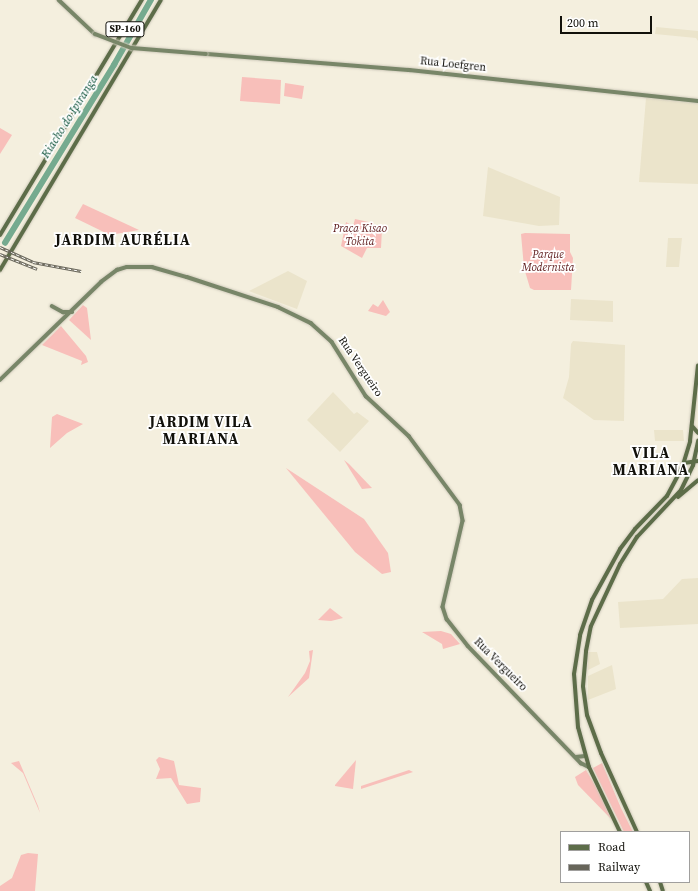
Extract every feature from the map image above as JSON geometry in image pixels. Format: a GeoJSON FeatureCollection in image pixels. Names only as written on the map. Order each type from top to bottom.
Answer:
{"type":"FeatureCollection","features":[{"type":"Feature","properties":{"kind":"main road","name":"Rua Loefgren"},"geometry":{"type":"LineString","coordinates":[[59,0],[95,34],[132,48],[491,78],[698,100]]}},
{"type":"Feature","properties":{"kind":"main road","name":"SP-160"},"geometry":{"type":"LineString","coordinates":[[0,235],[142,0]]}},
{"type":"Feature","properties":{"kind":"main road","name":"SP-160"},"geometry":{"type":"LineString","coordinates":[[0,270],[161,0]]}},
{"type":"Feature","properties":{"kind":"main road","name":"Rua Vergueiro"},"geometry":{"type":"LineString","coordinates":[[0,380],[117,270],[140,265],[187,277],[278,307],[311,323],[332,342],[366,396],[413,441],[454,494],[462,510],[463,521],[444,602],[447,619],[468,646],[576,756],[589,767],[620,831]]}},
{"type":"Feature","properties":{"kind":"main road"},"geometry":{"type":"LineString","coordinates":[[52,306],[63,312],[72,312]]}},
{"type":"Feature","properties":{"kind":"main road"},"geometry":{"type":"LineString","coordinates":[[589,767],[578,727],[574,690],[580,636],[592,600],[620,549],[635,529],[666,496],[684,463],[692,426],[698,365]]}},
{"type":"Feature","properties":{"kind":"main road"},"geometry":{"type":"LineString","coordinates":[[692,426],[698,433]]}},
{"type":"Feature","properties":{"kind":"main road"},"geometry":{"type":"LineString","coordinates":[[674,500],[686,483],[696,461],[698,441]]}},
{"type":"Feature","properties":{"kind":"main road"},"geometry":{"type":"LineString","coordinates":[[684,463],[696,461]]}},
{"type":"Feature","properties":{"kind":"main road"},"geometry":{"type":"LineString","coordinates":[[637,831],[604,759],[587,715],[583,686],[584,666],[591,626],[620,564],[637,537],[674,500],[698,480]]}},
{"type":"Feature","properties":{"kind":"main road"},"geometry":{"type":"LineString","coordinates":[[576,756],[586,756]]}},
{"type":"Feature","properties":{"kind":"shaded area"},"geometry":{"type":"Polygon","coordinates":[[[656,27],[698,31],[698,41],[696,38],[655,34],[656,27]]]}},
{"type":"Feature","properties":{"kind":"shaded area"},"geometry":{"type":"Polygon","coordinates":[[[646,98],[698,103],[698,184],[639,182],[646,98]]]}},
{"type":"Feature","properties":{"kind":"shaded area"},"geometry":{"type":"Polygon","coordinates":[[[488,167],[560,197],[559,225],[539,226],[483,216],[488,167]]]}},
{"type":"Feature","properties":{"kind":"shaded area"},"geometry":{"type":"Polygon","coordinates":[[[668,238],[682,238],[679,267],[666,267],[668,238]]]}},
{"type":"Feature","properties":{"kind":"shaded area"},"geometry":{"type":"Polygon","coordinates":[[[288,271],[307,281],[297,309],[249,291],[288,271]]]}},
{"type":"Feature","properties":{"kind":"shaded area"},"geometry":{"type":"Polygon","coordinates":[[[571,299],[613,301],[613,322],[570,320],[571,299]]]}},
{"type":"Feature","properties":{"kind":"shaded area"},"geometry":{"type":"Polygon","coordinates":[[[573,341],[625,345],[624,421],[594,420],[563,398],[569,377],[571,344],[573,341]]]}},
{"type":"Feature","properties":{"kind":"shaded area"},"geometry":{"type":"Polygon","coordinates":[[[333,392],[354,414],[357,412],[369,421],[340,452],[307,420],[333,392]]]}},
{"type":"Feature","properties":{"kind":"shaded area"},"geometry":{"type":"Polygon","coordinates":[[[654,430],[683,430],[684,441],[655,441],[654,430]]]}},
{"type":"Feature","properties":{"kind":"shaded area"},"geometry":{"type":"Polygon","coordinates":[[[698,578],[698,624],[620,628],[618,602],[663,599],[682,579],[698,578]]]}},
{"type":"Feature","properties":{"kind":"shaded area"},"geometry":{"type":"Polygon","coordinates":[[[588,652],[597,652],[600,664],[588,670],[588,652]]]}},
{"type":"Feature","properties":{"kind":"shaded area"},"geometry":{"type":"Polygon","coordinates":[[[612,665],[616,689],[588,700],[588,676],[612,665]]]}},
{"type":"Feature","properties":{"kind":"green space"},"geometry":{"type":"Polygon","coordinates":[[[242,77],[281,80],[280,104],[240,101],[242,77]]]}},
{"type":"Feature","properties":{"kind":"green space"},"geometry":{"type":"Polygon","coordinates":[[[285,83],[304,86],[302,99],[284,96],[285,83]]]}},
{"type":"Feature","properties":{"kind":"green space"},"geometry":{"type":"Polygon","coordinates":[[[0,128],[12,135],[0,154],[0,128]]]}},
{"type":"Feature","properties":{"kind":"green space"},"geometry":{"type":"Polygon","coordinates":[[[83,204],[139,230],[110,235],[75,218],[83,204]]]}},
{"type":"Feature","properties":{"kind":"green space","name":"Praça Kisao Tokita"},"geometry":{"type":"Polygon","coordinates":[[[355,219],[373,223],[374,229],[382,229],[381,248],[367,248],[362,258],[341,246],[346,222],[353,226],[355,219]]]}},
{"type":"Feature","properties":{"kind":"green space","name":"Parque Modernista"},"geometry":{"type":"Polygon","coordinates":[[[521,234],[570,234],[570,252],[573,258],[571,290],[534,290],[530,288],[524,268],[521,234]]]}},
{"type":"Feature","properties":{"kind":"green space"},"geometry":{"type":"Polygon","coordinates":[[[383,300],[390,312],[386,316],[368,311],[373,304],[378,307],[383,300]]]}},
{"type":"Feature","properties":{"kind":"green space"},"geometry":{"type":"Polygon","coordinates":[[[83,305],[87,308],[91,340],[69,320],[83,305]]]}},
{"type":"Feature","properties":{"kind":"green space"},"geometry":{"type":"Polygon","coordinates":[[[61,326],[86,356],[88,362],[81,365],[82,361],[42,345],[61,326]]]}},
{"type":"Feature","properties":{"kind":"green space"},"geometry":{"type":"Polygon","coordinates":[[[57,414],[83,424],[67,433],[50,448],[52,417],[57,414]]]}},
{"type":"Feature","properties":{"kind":"green space"},"geometry":{"type":"Polygon","coordinates":[[[344,460],[349,464],[372,488],[362,489],[344,460]]]}},
{"type":"Feature","properties":{"kind":"green space"},"geometry":{"type":"Polygon","coordinates":[[[286,468],[364,519],[388,553],[391,572],[382,574],[355,552],[286,468]]]}},
{"type":"Feature","properties":{"kind":"green space"},"geometry":{"type":"Polygon","coordinates":[[[330,608],[343,618],[331,621],[318,620],[330,608]]]}},
{"type":"Feature","properties":{"kind":"green space"},"geometry":{"type":"Polygon","coordinates":[[[441,631],[451,634],[460,644],[443,649],[442,644],[422,632],[441,631]]]}},
{"type":"Feature","properties":{"kind":"green space"},"geometry":{"type":"Polygon","coordinates":[[[313,650],[309,678],[288,697],[305,673],[310,661],[309,651],[313,650]]]}},
{"type":"Feature","properties":{"kind":"green space"},"geometry":{"type":"Polygon","coordinates":[[[159,757],[174,761],[179,785],[201,788],[200,802],[187,804],[171,778],[156,779],[160,769],[156,760],[159,757]]]}},
{"type":"Feature","properties":{"kind":"green space"},"geometry":{"type":"Polygon","coordinates":[[[356,760],[353,789],[335,786],[335,785],[356,760]]]}},
{"type":"Feature","properties":{"kind":"green space"},"geometry":{"type":"Polygon","coordinates":[[[19,761],[40,813],[23,773],[11,763],[19,761]]]}},
{"type":"Feature","properties":{"kind":"green space"},"geometry":{"type":"Polygon","coordinates":[[[602,763],[632,831],[624,831],[593,768],[602,763]]]}},
{"type":"Feature","properties":{"kind":"green space"},"geometry":{"type":"Polygon","coordinates":[[[409,770],[413,772],[361,789],[361,786],[409,770]]]}},
{"type":"Feature","properties":{"kind":"green space"},"geometry":{"type":"Polygon","coordinates":[[[586,770],[598,790],[612,820],[578,785],[575,777],[586,770]]]}},
{"type":"Feature","properties":{"kind":"green space"},"geometry":{"type":"Polygon","coordinates":[[[28,853],[38,854],[35,891],[0,891],[0,886],[12,878],[21,855],[28,853]]]}},
{"type":"Feature","properties":{"kind":"waterway","name":"Riacho do Ipiranga"},"geometry":{"type":"LineString","coordinates":[[5,243],[114,65],[151,0]]}},
{"type":"Feature","properties":{"kind":"railway"},"geometry":{"type":"LineString","coordinates":[[0,247],[33,262],[81,271]]}},
{"type":"Feature","properties":{"kind":"railway"},"geometry":{"type":"LineString","coordinates":[[0,254],[37,269]]}},
{"type":"Feature","properties":{"kind":"district","name":"JARDIM AURÉLIA"},"geometry":{"type":"Point","coordinates":[123,240]}},
{"type":"Feature","properties":{"kind":"district","name":"JARDIM VILA MARIANA"},"geometry":{"type":"Point","coordinates":[201,430]}},
{"type":"Feature","properties":{"kind":"district","name":"VILA MARIANA"},"geometry":{"type":"Point","coordinates":[651,460]}}]}
